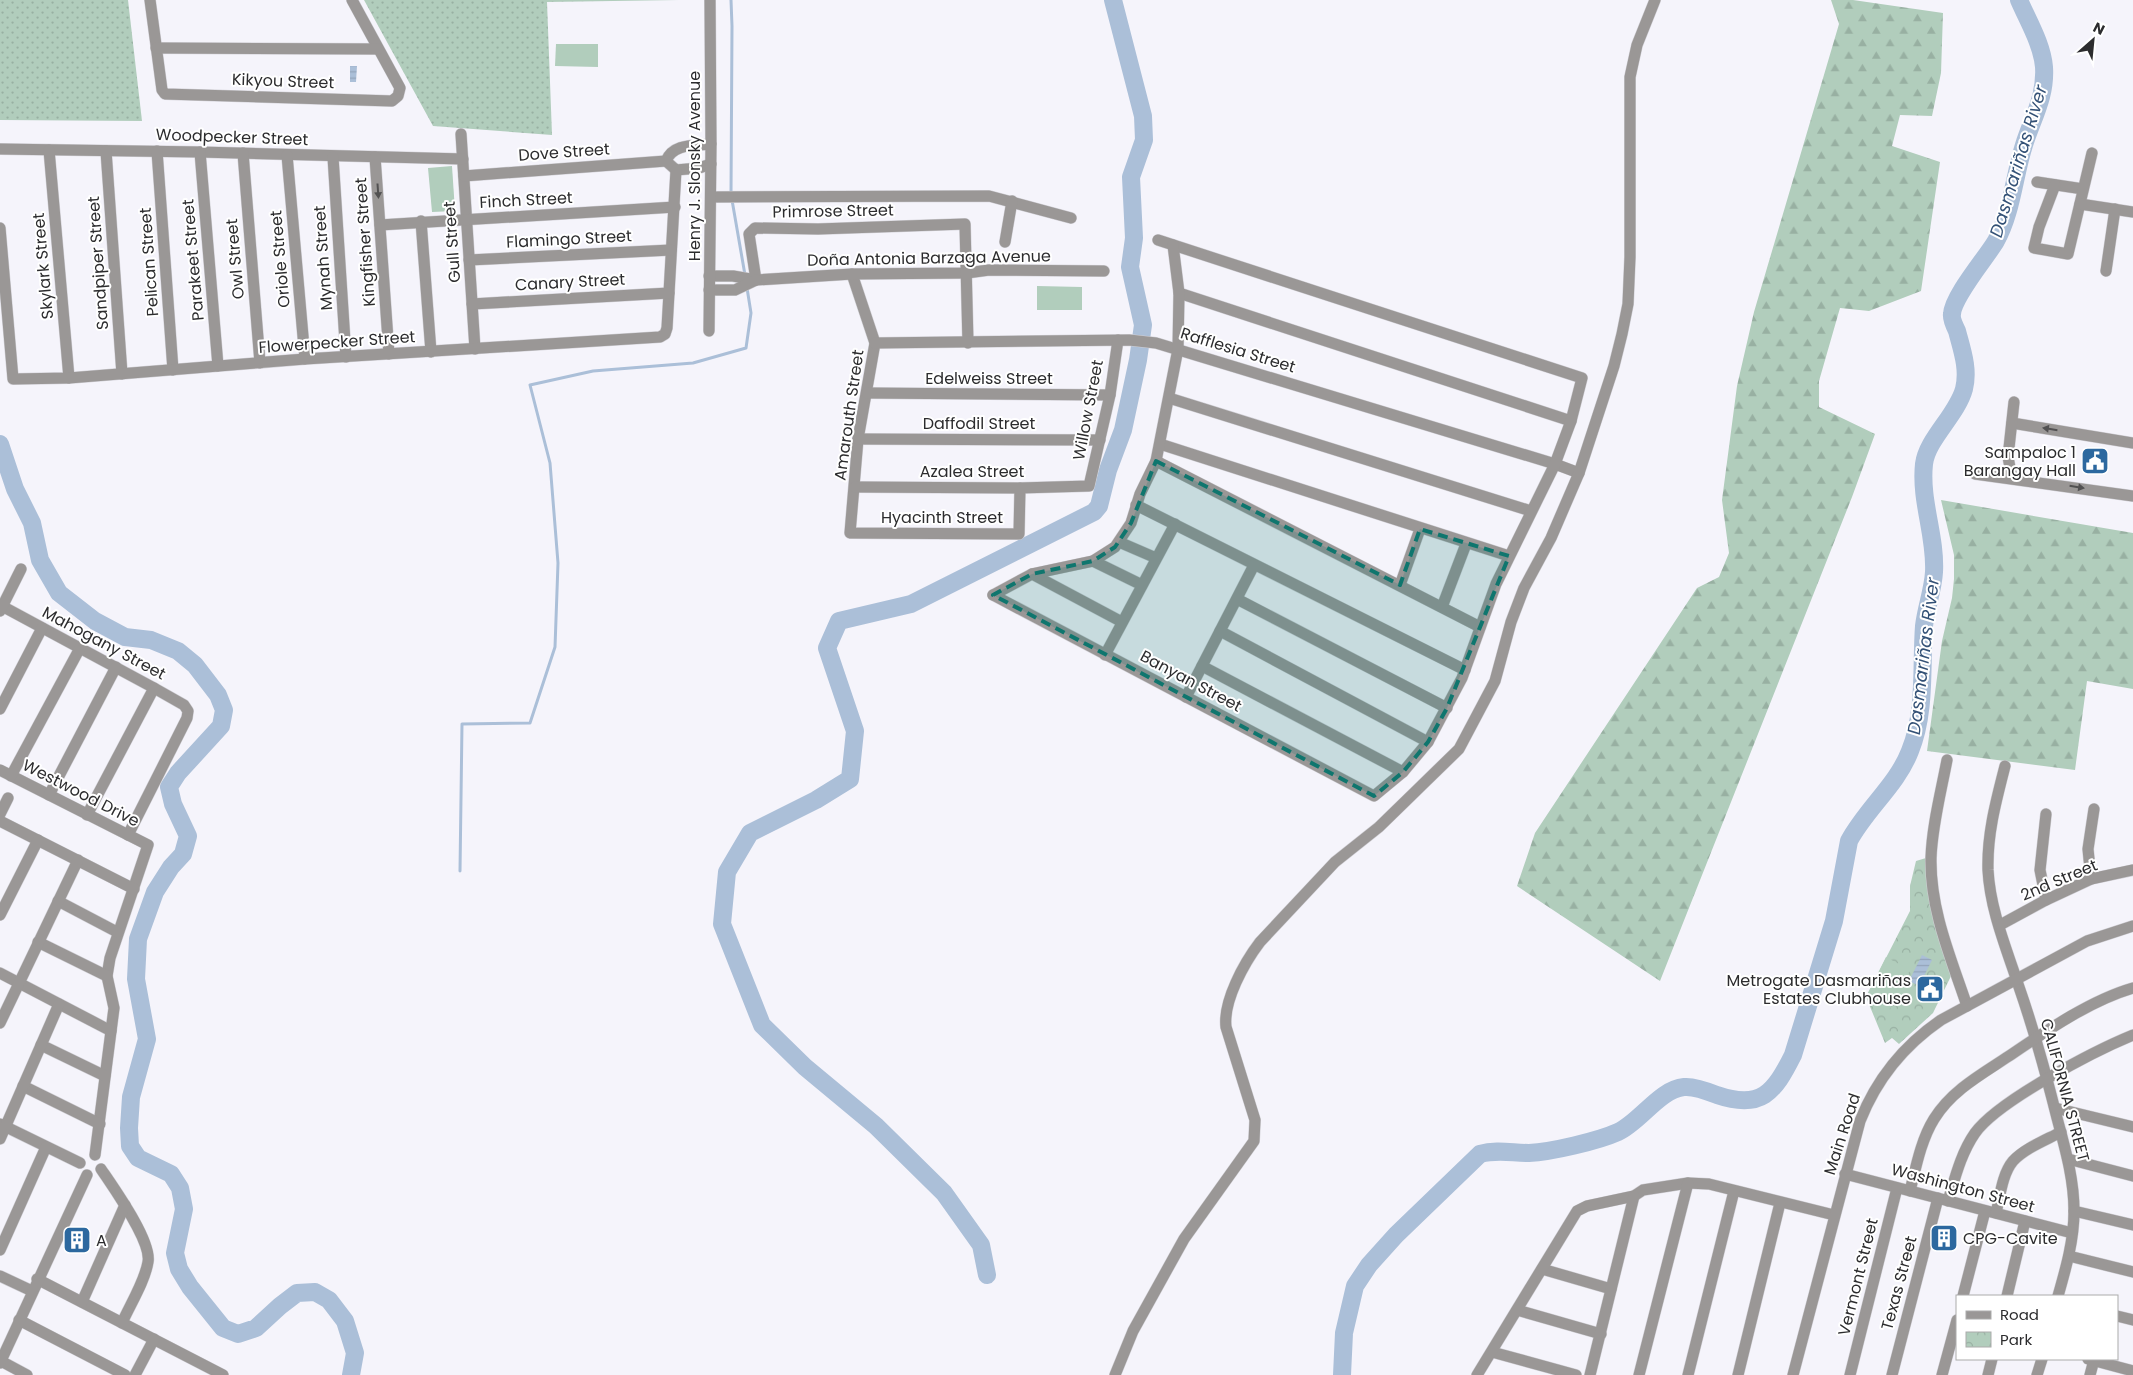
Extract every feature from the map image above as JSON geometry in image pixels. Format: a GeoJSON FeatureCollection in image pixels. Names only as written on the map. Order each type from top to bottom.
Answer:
{"type":"FeatureCollection","features":[{"type":"Feature","properties":{"kind":"street"},"geometry":{"type":"LineString","coordinates":[[150,0],[156,48],[378,49],[352,0]]}},
{"type":"Feature","properties":{"kind":"street","name":"Henry J. Slonsky Avenue"},"geometry":{"type":"LineString","coordinates":[[709,331],[711,197],[710,0]]}},
{"type":"Feature","properties":{"kind":"street"},"geometry":{"type":"LineString","coordinates":[[1115,1375],[1134,1331],[1184,1239],[1254,1142],[1256,1120],[1226,1027],[1225,1017],[1226,1006],[1250,955],[1335,862],[1378,827],[1459,749],[1495,681],[1511,622],[1524,588],[1551,538],[1579,473],[1614,366],[1628,304],[1630,77],[1637,45],[1655,0]]}},
{"type":"Feature","properties":{"kind":"street","name":"Kikyou Street"},"geometry":{"type":"LineString","coordinates":[[156,48],[162,90],[165,94],[392,101],[398,96],[400,88],[378,49]]}},
{"type":"Feature","properties":{"kind":"street","name":"Gull Street"},"geometry":{"type":"LineString","coordinates":[[461,134],[475,348]]}},
{"type":"Feature","properties":{"kind":"street"},"geometry":{"type":"LineString","coordinates":[[711,144],[683,147],[672,151],[666,161],[676,170],[699,168],[711,164]]}},
{"type":"Feature","properties":{"kind":"street","name":"Woodpecker Street"},"geometry":{"type":"LineString","coordinates":[[0,149],[463,159]]}},
{"type":"Feature","properties":{"kind":"street","name":"Skylark Street"},"geometry":{"type":"LineString","coordinates":[[49,150],[69,378]]}},
{"type":"Feature","properties":{"kind":"street","name":"Sandpiper Street"},"geometry":{"type":"LineString","coordinates":[[106,151],[122,374]]}},
{"type":"Feature","properties":{"kind":"street","name":"Pelican Street"},"geometry":{"type":"LineString","coordinates":[[157,151],[173,370]]}},
{"type":"Feature","properties":{"kind":"street","name":"Parakeet Street"},"geometry":{"type":"LineString","coordinates":[[200,152],[218,366]]}},
{"type":"Feature","properties":{"kind":"street","name":"Owl Street"},"geometry":{"type":"LineString","coordinates":[[243,153],[260,363]]}},
{"type":"Feature","properties":{"kind":"street"},"geometry":{"type":"LineString","coordinates":[[2055,185],[2039,227],[2034,248],[2068,254],[2092,153]]}},
{"type":"Feature","properties":{"kind":"street","name":"Oriole Street"},"geometry":{"type":"LineString","coordinates":[[287,155],[305,359]]}},
{"type":"Feature","properties":{"kind":"street","name":"Mynah Street"},"geometry":{"type":"LineString","coordinates":[[333,157],[346,357]]}},
{"type":"Feature","properties":{"kind":"street","name":"Kingfisher Street"},"geometry":{"type":"LineString","coordinates":[[376,157],[390,354]]}},
{"type":"Feature","properties":{"kind":"street","name":"Dove Street"},"geometry":{"type":"LineString","coordinates":[[464,176],[666,161]]}},
{"type":"Feature","properties":{"kind":"street"},"geometry":{"type":"LineString","coordinates":[[669,293],[676,170]]}},
{"type":"Feature","properties":{"kind":"street"},"geometry":{"type":"LineString","coordinates":[[2036,182],[2083,189]]}},
{"type":"Feature","properties":{"kind":"street"},"geometry":{"type":"LineString","coordinates":[[711,197],[984,196],[1012,201],[1071,218]]}},
{"type":"Feature","properties":{"kind":"street"},"geometry":{"type":"LineString","coordinates":[[1004,242],[1012,201]]}},
{"type":"Feature","properties":{"kind":"street"},"geometry":{"type":"LineString","coordinates":[[2080,204],[2133,212]]}},
{"type":"Feature","properties":{"kind":"street","name":"Finch Street"},"geometry":{"type":"LineString","coordinates":[[380,225],[675,207]]}},
{"type":"Feature","properties":{"kind":"street"},"geometry":{"type":"LineString","coordinates":[[2106,272],[2115,210]]}},
{"type":"Feature","properties":{"kind":"street"},"geometry":{"type":"LineString","coordinates":[[421,221],[431,352]]}},
{"type":"Feature","properties":{"kind":"street","name":"Primrose Street"},"geometry":{"type":"LineString","coordinates":[[756,280],[749,241],[749,234],[755,228],[818,229],[965,224],[967,272]]}},
{"type":"Feature","properties":{"kind":"street","name":"Flowerpecker Street"},"geometry":{"type":"LineString","coordinates":[[0,228],[11,377],[69,378],[305,359],[660,337],[665,334],[667,328],[669,293]]}},
{"type":"Feature","properties":{"kind":"street"},"geometry":{"type":"LineString","coordinates":[[1158,240],[1582,378],[1571,421],[1555,464],[1496,584],[1465,670],[1428,742],[1403,772],[1202,666]]}},
{"type":"Feature","properties":{"kind":"street"},"geometry":{"type":"LineString","coordinates":[[1032,574],[1093,561],[1103,556],[1119,542],[1131,523],[1136,505],[1156,461],[1178,349],[1179,293],[1173,245]]}},
{"type":"Feature","properties":{"kind":"street","name":"Flamingo Street"},"geometry":{"type":"LineString","coordinates":[[469,260],[671,250]]}},
{"type":"Feature","properties":{"kind":"street","name":"Doña Antonia Barzaga Avenue"},"geometry":{"type":"LineString","coordinates":[[709,276],[733,276],[756,280],[852,274],[989,270],[1104,271]]}},
{"type":"Feature","properties":{"kind":"street"},"geometry":{"type":"LineString","coordinates":[[967,272],[968,343]]}},
{"type":"Feature","properties":{"kind":"street","name":"Amarouth Street"},"geometry":{"type":"LineString","coordinates":[[850,533],[858,439],[875,344],[852,274]]}},
{"type":"Feature","properties":{"kind":"street","name":"Doña Antonia Barzaga Avenue"},"geometry":{"type":"LineString","coordinates":[[709,290],[735,290],[756,280]]}},
{"type":"Feature","properties":{"kind":"street","name":"Canary Street"},"geometry":{"type":"LineString","coordinates":[[472,304],[669,293]]}},
{"type":"Feature","properties":{"kind":"street"},"geometry":{"type":"LineString","coordinates":[[1179,293],[1571,421]]}},
{"type":"Feature","properties":{"kind":"street","name":"Rafflesia Street"},"geometry":{"type":"LineString","coordinates":[[875,344],[1124,340],[1156,343],[1555,464],[1579,473]]}},
{"type":"Feature","properties":{"kind":"street","name":"Willow Street"},"geometry":{"type":"LineString","coordinates":[[1089,486],[1124,340]]}},
{"type":"Feature","properties":{"kind":"street","name":"Edelweiss Street"},"geometry":{"type":"LineString","coordinates":[[867,393],[1110,395]]}},
{"type":"Feature","properties":{"kind":"street"},"geometry":{"type":"LineString","coordinates":[[1168,398],[1531,511]]}},
{"type":"Feature","properties":{"kind":"street"},"geometry":{"type":"LineString","coordinates":[[2012,478],[2008,457],[2014,402]]}},
{"type":"Feature","properties":{"kind":"street"},"geometry":{"type":"LineString","coordinates":[[2012,423],[2133,442]]}},
{"type":"Feature","properties":{"kind":"street","name":"Daffodil Street"},"geometry":{"type":"LineString","coordinates":[[858,439],[1100,440]]}},
{"type":"Feature","properties":{"kind":"street"},"geometry":{"type":"LineString","coordinates":[[1160,444],[1466,544],[1509,556]]}},
{"type":"Feature","properties":{"kind":"street"},"geometry":{"type":"LineString","coordinates":[[1156,461],[1480,627]]}},
{"type":"Feature","properties":{"kind":"street"},"geometry":{"type":"LineString","coordinates":[[1975,474],[2133,496]]}},
{"type":"Feature","properties":{"kind":"street","name":"Azalea Street"},"geometry":{"type":"LineString","coordinates":[[855,487],[1020,488],[1089,486]]}},
{"type":"Feature","properties":{"kind":"street","name":"Hyacinth Street"},"geometry":{"type":"LineString","coordinates":[[850,533],[1019,534],[1020,488]]}},
{"type":"Feature","properties":{"kind":"street"},"geometry":{"type":"LineString","coordinates":[[1136,505],[1465,670]]}},
{"type":"Feature","properties":{"kind":"street"},"geometry":{"type":"LineString","coordinates":[[1105,655],[1175,524]]}},
{"type":"Feature","properties":{"kind":"street"},"geometry":{"type":"LineString","coordinates":[[1400,585],[1420,529]]}},
{"type":"Feature","properties":{"kind":"street"},"geometry":{"type":"LineString","coordinates":[[1119,542],[1156,558]]}},
{"type":"Feature","properties":{"kind":"street"},"geometry":{"type":"LineString","coordinates":[[1442,607],[1466,544]]}},
{"type":"Feature","properties":{"kind":"street"},"geometry":{"type":"LineString","coordinates":[[1093,561],[1142,585]]}},
{"type":"Feature","properties":{"kind":"street"},"geometry":{"type":"LineString","coordinates":[[1186,697],[1254,565]]}},
{"type":"Feature","properties":{"kind":"street"},"geometry":{"type":"LineString","coordinates":[[1,609],[21,569]]}},
{"type":"Feature","properties":{"kind":"street"},"geometry":{"type":"LineString","coordinates":[[1032,574],[1122,622]]}},
{"type":"Feature","properties":{"kind":"street","name":"Banyan Street"},"geometry":{"type":"LineString","coordinates":[[1032,574],[992,595],[1374,796],[1403,772]]}},
{"type":"Feature","properties":{"kind":"street"},"geometry":{"type":"LineString","coordinates":[[1237,599],[1447,708]]}},
{"type":"Feature","properties":{"kind":"street","name":"Mahogany Street"},"geometry":{"type":"LineString","coordinates":[[1,609],[116,667],[184,705],[188,711],[187,718],[128,835]]}},
{"type":"Feature","properties":{"kind":"street"},"geometry":{"type":"LineString","coordinates":[[0,709],[42,628]]}},
{"type":"Feature","properties":{"kind":"street"},"geometry":{"type":"LineString","coordinates":[[1220,631],[1428,742]]}},
{"type":"Feature","properties":{"kind":"street"},"geometry":{"type":"LineString","coordinates":[[11,776],[80,648]]}},
{"type":"Feature","properties":{"kind":"street"},"geometry":{"type":"LineString","coordinates":[[49,795],[116,667]]}},
{"type":"Feature","properties":{"kind":"street"},"geometry":{"type":"LineString","coordinates":[[87,814],[154,688]]}},
{"type":"Feature","properties":{"kind":"street"},"geometry":{"type":"LineString","coordinates":[[1947,760],[1933,839],[1932,882],[1942,934],[1966,1006]]}},
{"type":"Feature","properties":{"kind":"street"},"geometry":{"type":"LineString","coordinates":[[2000,925],[1990,889],[1989,850],[1992,814],[2006,766]]}},
{"type":"Feature","properties":{"kind":"street","name":"Westwood Drive"},"geometry":{"type":"LineString","coordinates":[[0,770],[148,845],[134,889]]}},
{"type":"Feature","properties":{"kind":"street"},"geometry":{"type":"LineString","coordinates":[[0,814],[8,798]]}},
{"type":"Feature","properties":{"kind":"street"},"geometry":{"type":"LineString","coordinates":[[2092,879],[2088,849],[2094,810]]}},
{"type":"Feature","properties":{"kind":"street"},"geometry":{"type":"LineString","coordinates":[[2046,814],[2040,870],[2046,900]]}},
{"type":"Feature","properties":{"kind":"street"},"geometry":{"type":"LineString","coordinates":[[0,821],[134,889],[117,932],[107,976],[114,1008],[95,1155]]}},
{"type":"Feature","properties":{"kind":"street"},"geometry":{"type":"LineString","coordinates":[[0,915],[38,840]]}},
{"type":"Feature","properties":{"kind":"street"},"geometry":{"type":"LineString","coordinates":[[0,1023],[78,860]]}},
{"type":"Feature","properties":{"kind":"street","name":"2nd Street"},"geometry":{"type":"LineString","coordinates":[[2000,925],[2046,900],[2092,879],[2133,870]]}},
{"type":"Feature","properties":{"kind":"street"},"geometry":{"type":"LineString","coordinates":[[58,901],[117,932]]}},
{"type":"Feature","properties":{"kind":"street","name":"CALIFORNIA STREET"},"geometry":{"type":"LineString","coordinates":[[2000,925],[2048,1079],[2068,1159],[2074,1211],[2069,1256]]}},
{"type":"Feature","properties":{"kind":"street","name":"Main Road"},"geometry":{"type":"LineString","coordinates":[[1793,1375],[1860,1121],[1868,1102],[1884,1074],[1900,1053],[1924,1032],[1966,1006],[2087,941],[2133,926]]}},
{"type":"Feature","properties":{"kind":"street"},"geometry":{"type":"LineString","coordinates":[[38,942],[107,976]]}},
{"type":"Feature","properties":{"kind":"street"},"geometry":{"type":"LineString","coordinates":[[0,973],[111,1031]]}},
{"type":"Feature","properties":{"kind":"street"},"geometry":{"type":"LineString","coordinates":[[1910,1191],[1924,1137],[1945,1103],[1973,1079],[2036,1038],[2097,1004],[2133,988]]}},
{"type":"Feature","properties":{"kind":"street"},"geometry":{"type":"LineString","coordinates":[[0,1139],[3,1125],[23,1086],[59,1004]]}},
{"type":"Feature","properties":{"kind":"street","name":"Texas Street"},"geometry":{"type":"LineString","coordinates":[[1892,1375],[1943,1200],[1975,1133],[1988,1119],[2007,1104],[2048,1079],[2133,1035]]}},
{"type":"Feature","properties":{"kind":"street"},"geometry":{"type":"LineString","coordinates":[[41,1045],[106,1076]]}},
{"type":"Feature","properties":{"kind":"street"},"geometry":{"type":"LineString","coordinates":[[23,1086],[100,1124]]}},
{"type":"Feature","properties":{"kind":"street"},"geometry":{"type":"LineString","coordinates":[[2055,1108],[2133,1126]]}},
{"type":"Feature","properties":{"kind":"street"},"geometry":{"type":"LineString","coordinates":[[3,1125],[80,1163]]}},
{"type":"Feature","properties":{"kind":"street"},"geometry":{"type":"LineString","coordinates":[[1963,1295],[1990,1212],[2013,1161],[2024,1152],[2061,1132]]}},
{"type":"Feature","properties":{"kind":"street"},"geometry":{"type":"LineString","coordinates":[[0,1250],[46,1146]]}},
{"type":"Feature","properties":{"kind":"street"},"geometry":{"type":"LineString","coordinates":[[101,1169],[95,1175],[87,1175],[81,1170],[80,1163],[86,1155],[95,1155],[100,1160],[101,1169],[124,1205],[148,1254],[148,1261],[122,1323]]}},
{"type":"Feature","properties":{"kind":"street"},"geometry":{"type":"LineString","coordinates":[[2068,1159],[2133,1176]]}},
{"type":"Feature","properties":{"kind":"street","name":"Washington Street"},"geometry":{"type":"LineString","coordinates":[[1845,1174],[2072,1233]]}},
{"type":"Feature","properties":{"kind":"street"},"geometry":{"type":"LineString","coordinates":[[27,1375],[0,1362],[87,1175]]}},
{"type":"Feature","properties":{"kind":"street"},"geometry":{"type":"LineString","coordinates":[[1477,1375],[1577,1210],[1634,1196],[1643,1190],[1688,1183],[1709,1184],[1834,1216]]}},
{"type":"Feature","properties":{"kind":"street"},"geometry":{"type":"LineString","coordinates":[[1639,1375],[1688,1183]]}},
{"type":"Feature","properties":{"kind":"street","name":"Vermont Street"},"geometry":{"type":"LineString","coordinates":[[1850,1375],[1897,1188]]}},
{"type":"Feature","properties":{"kind":"street"},"geometry":{"type":"LineString","coordinates":[[1688,1375],[1734,1191]]}},
{"type":"Feature","properties":{"kind":"street"},"geometry":{"type":"LineString","coordinates":[[1590,1375],[1634,1196]]}},
{"type":"Feature","properties":{"kind":"street"},"geometry":{"type":"LineString","coordinates":[[1738,1375],[1780,1203]]}},
{"type":"Feature","properties":{"kind":"street"},"geometry":{"type":"LineString","coordinates":[[82,1302],[124,1205]]}},
{"type":"Feature","properties":{"kind":"street"},"geometry":{"type":"LineString","coordinates":[[2074,1211],[2133,1225]]}},
{"type":"Feature","properties":{"kind":"street"},"geometry":{"type":"LineString","coordinates":[[2007,1295],[2025,1221]]}},
{"type":"Feature","properties":{"kind":"street"},"geometry":{"type":"LineString","coordinates":[[2058,1295],[2069,1256],[2133,1272]]}},
{"type":"Feature","properties":{"kind":"street"},"geometry":{"type":"LineString","coordinates":[[1542,1270],[1611,1289]]}},
{"type":"Feature","properties":{"kind":"street"},"geometry":{"type":"LineString","coordinates":[[0,1276],[32,1291]]}},
{"type":"Feature","properties":{"kind":"street"},"geometry":{"type":"LineString","coordinates":[[37,1279],[223,1375]]}},
{"type":"Feature","properties":{"kind":"street"},"geometry":{"type":"LineString","coordinates":[[1517,1310],[1601,1334]]}},
{"type":"Feature","properties":{"kind":"street"},"geometry":{"type":"LineString","coordinates":[[2118,1316],[2133,1320]]}},
{"type":"Feature","properties":{"kind":"street"},"geometry":{"type":"LineString","coordinates":[[19,1320],[126,1375]]}},
{"type":"Feature","properties":{"kind":"street"},"geometry":{"type":"LineString","coordinates":[[1942,1375],[1956,1324]]}},
{"type":"Feature","properties":{"kind":"street"},"geometry":{"type":"LineString","coordinates":[[135,1375],[154,1339]]}},
{"type":"Feature","properties":{"kind":"street"},"geometry":{"type":"LineString","coordinates":[[1492,1352],[1576,1375]]}},
{"type":"Feature","properties":{"kind":"street"},"geometry":{"type":"LineString","coordinates":[[1988,1375],[1992,1360]]}},
{"type":"Feature","properties":{"kind":"street"},"geometry":{"type":"LineString","coordinates":[[2038,1375],[2042,1360]]}},
{"type":"Feature","properties":{"kind":"street"},"geometry":{"type":"LineString","coordinates":[[2090,1375],[2091,1360]]}},
{"type":"Feature","properties":{"kind":"street"},"geometry":{"type":"LineString","coordinates":[[2095,1360],[2133,1370]]}},
{"type":"Feature","properties":{"kind":"highlighted area"},"geometry":{"type":"Polygon","coordinates":[[[1156,461],[1400,585],[1420,529],[1509,556],[1447,708],[1428,742],[1403,772],[1374,796],[993,595],[1032,574],[1093,561],[1115,547],[1131,523],[1156,461]]]}},
{"type":"Feature","properties":{"kind":"green space"},"geometry":{"type":"Polygon","coordinates":[[[0,0],[128,0],[142,121],[0,120],[0,0]]]}},
{"type":"Feature","properties":{"kind":"green space"},"geometry":{"type":"Polygon","coordinates":[[[364,0],[679,0],[547,2],[552,135],[433,126],[364,0]]]}},
{"type":"Feature","properties":{"kind":"green space"},"geometry":{"type":"Polygon","coordinates":[[[1831,0],[1853,0],[1943,13],[1941,73],[1932,116],[1900,115],[1892,146],[1940,162],[1921,291],[1869,311],[1840,308],[1819,381],[1819,407],[1875,434],[1852,497],[1660,981],[1517,886],[1535,833],[1697,588],[1719,577],[1729,553],[1722,500],[1737,386],[1754,312],[1839,24],[1831,0]]]}},
{"type":"Feature","properties":{"kind":"green space"},"geometry":{"type":"Polygon","coordinates":[[[556,44],[598,44],[598,67],[555,66],[556,44]]]}},
{"type":"Feature","properties":{"kind":"green space"},"geometry":{"type":"Polygon","coordinates":[[[452,166],[455,211],[432,212],[428,168],[452,166]]]}},
{"type":"Feature","properties":{"kind":"green space"},"geometry":{"type":"Polygon","coordinates":[[[1037,286],[1082,287],[1082,310],[1037,310],[1037,286]]]}},
{"type":"Feature","properties":{"kind":"green space"},"geometry":{"type":"Polygon","coordinates":[[[1941,500],[2133,533],[2133,689],[2087,681],[2075,770],[1927,751],[1942,641],[1952,598],[1954,579],[1954,555],[1941,500]]]}},
{"type":"Feature","properties":{"kind":"green space"},"geometry":{"type":"Polygon","coordinates":[[[1926,858],[1934,923],[1951,976],[1933,1013],[1899,1044],[1892,1038],[1885,1043],[1866,997],[1910,911],[1910,886],[1916,861],[1926,858]]]}},
{"type":"Feature","properties":{"kind":"green space"},"geometry":{"type":"Polygon","coordinates":[[[1886,957],[1910,970],[1890,1009],[1866,997],[1886,957]]]}},
{"type":"Feature","properties":{"kind":"water"},"geometry":{"type":"Polygon","coordinates":[[[350,66],[357,66],[356,82],[350,82],[350,66]]]}},
{"type":"Feature","properties":{"kind":"water"},"geometry":{"type":"Polygon","coordinates":[[[1922,955],[1932,960],[1919,986],[1909,981],[1922,955]]]}},
{"type":"Feature","properties":{"kind":"waterway"},"geometry":{"type":"LineString","coordinates":[[731,0],[731,193]]}},
{"type":"Feature","properties":{"kind":"waterway"},"geometry":{"type":"LineString","coordinates":[[987,1275],[981,1245],[944,1193],[876,1126],[805,1067],[762,1025],[722,924],[727,872],[750,833],[816,800],[850,779],[855,731],[827,648],[839,621],[911,604],[1094,512],[1099,506],[1108,470],[1123,430],[1138,360],[1143,325],[1130,267],[1134,238],[1131,177],[1144,140],[1143,116],[1113,0]]}},
{"type":"Feature","properties":{"kind":"waterway","name":"Dasmariñas River"},"geometry":{"type":"LineString","coordinates":[[1342,1375],[1344,1333],[1355,1286],[1369,1265],[1396,1235],[1480,1154],[1498,1151],[1538,1152],[1599,1139],[1618,1132],[1634,1121],[1658,1099],[1675,1089],[1684,1087],[1705,1090],[1732,1099],[1755,1099],[1764,1095],[1772,1088],[1793,1055],[1834,921],[1849,841],[1897,775],[1910,751],[1919,721],[1924,626],[1934,572],[1933,545],[1924,491],[1924,464],[1931,445],[1960,399],[1964,389],[1966,374],[1952,314],[1958,297],[1996,241],[2006,218],[2024,145],[2038,108],[2043,88],[2044,67],[2041,50],[2019,0]]}},
{"type":"Feature","properties":{"kind":"waterway"},"geometry":{"type":"LineString","coordinates":[[732,200],[745,275]]}},
{"type":"Feature","properties":{"kind":"waterway"},"geometry":{"type":"LineString","coordinates":[[460,871],[462,724],[530,723],[555,647],[558,563],[550,463],[530,385],[593,371],[693,363],[746,348],[751,313],[747,288]]}},
{"type":"Feature","properties":{"kind":"waterway"},"geometry":{"type":"LineString","coordinates":[[0,444],[15,489],[32,523],[40,560],[59,593],[95,621],[125,637],[151,640],[178,651],[195,665],[218,695],[224,710],[221,726],[178,773],[169,787],[173,804],[188,836],[183,854],[171,867],[155,892],[138,939],[136,979],[147,1039],[131,1097],[130,1146],[138,1158],[171,1174],[180,1188],[184,1209],[175,1253],[179,1269],[190,1287],[223,1328],[238,1334],[256,1328],[297,1293],[315,1292],[329,1300],[345,1321],[355,1353],[351,1375]]}},
{"type":"Feature","properties":{"kind":"place","name":"Sampaloc 1 Barangay Hall"},"geometry":{"type":"Point","coordinates":[2095,461]}},
{"type":"Feature","properties":{"kind":"place","name":"Metrogate Dasmariñas Estates Clubhouse"},"geometry":{"type":"Point","coordinates":[1930,989]}},
{"type":"Feature","properties":{"kind":"place","name":"CPG-Cavite"},"geometry":{"type":"Point","coordinates":[1944,1238]}},
{"type":"Feature","properties":{"kind":"place","name":"A"},"geometry":{"type":"Point","coordinates":[77,1240]}}]}
